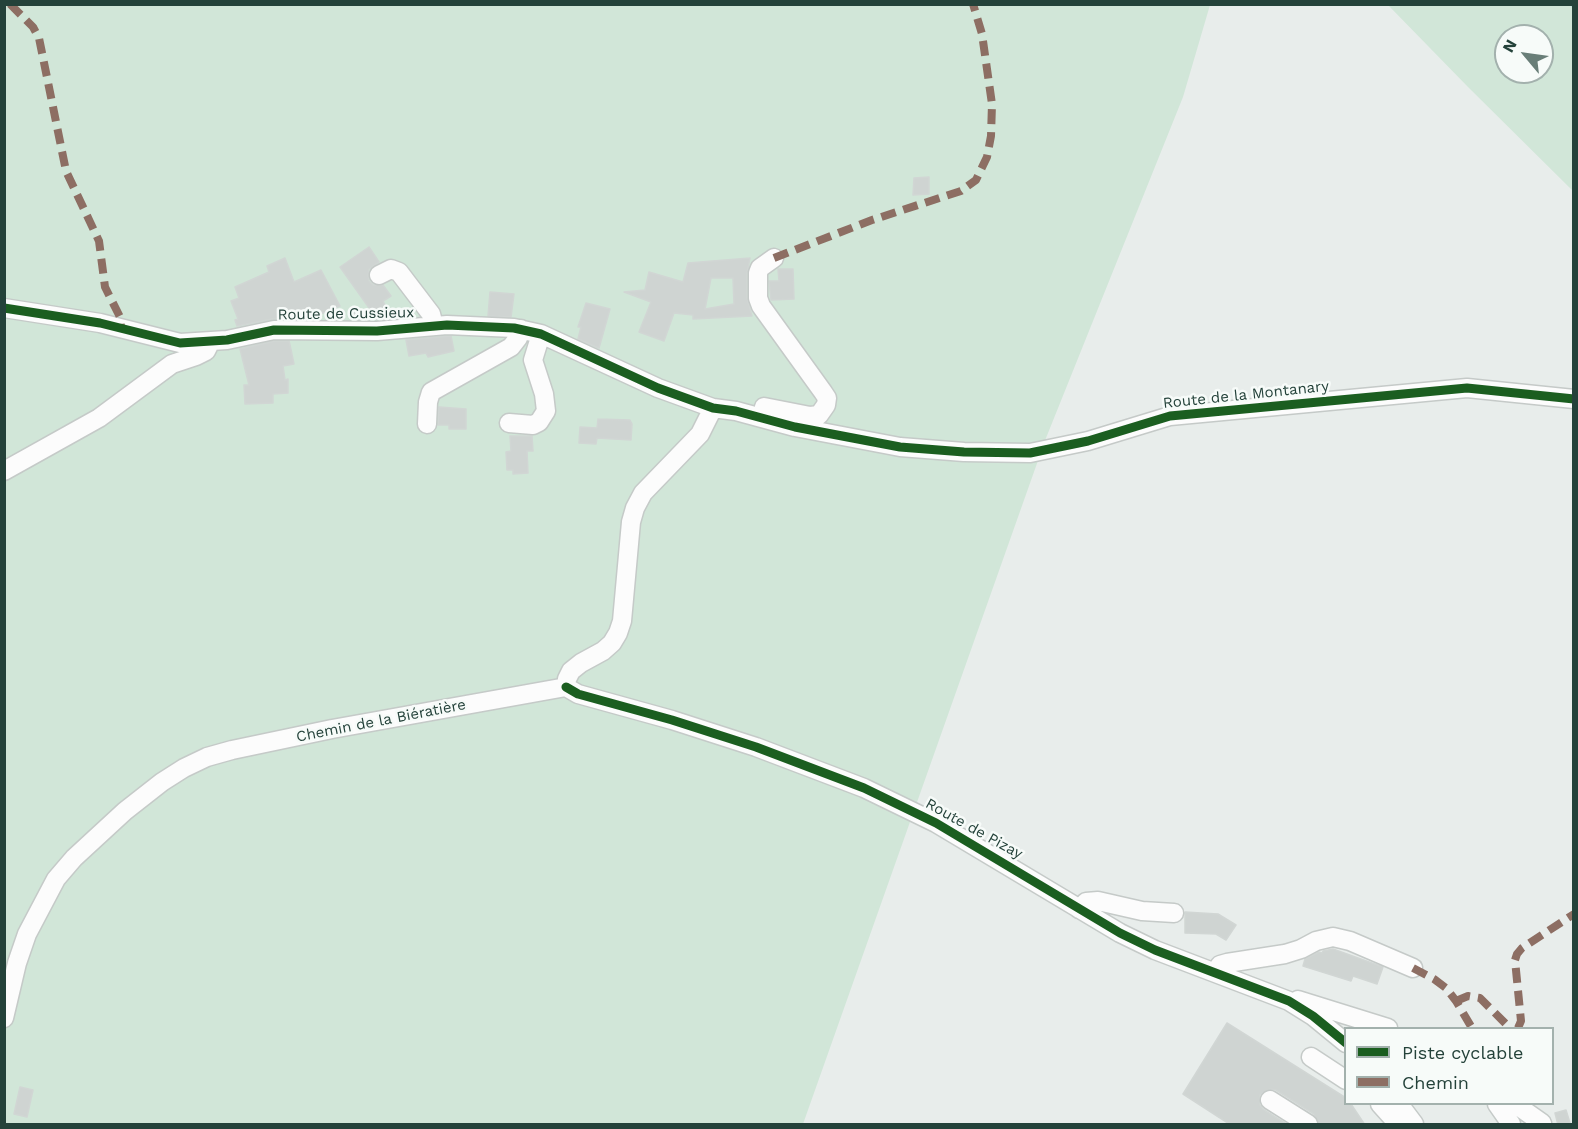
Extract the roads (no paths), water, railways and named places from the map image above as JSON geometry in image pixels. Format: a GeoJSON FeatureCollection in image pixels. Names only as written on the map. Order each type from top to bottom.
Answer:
{"type":"FeatureCollection","features":[{"type":"Feature","properties":{"kind":"street"},"geometry":{"type":"LineString","coordinates":[[756,417],[761,408],[766,407],[810,416],[819,415],[826,405],[823,392],[761,306],[758,298],[759,268],[774,258]]}},
{"type":"Feature","properties":{"kind":"street"},"geometry":{"type":"LineString","coordinates":[[379,275],[392,269],[399,272],[426,307],[433,318],[434,326]]}},
{"type":"Feature","properties":{"kind":"street","name":"Route de Cussieux"},"geometry":{"type":"LineString","coordinates":[[4,308],[100,323],[180,343],[227,340],[274,330],[377,331],[474,325],[521,329],[541,334],[658,388],[713,408]]}},
{"type":"Feature","properties":{"kind":"street"},"geometry":{"type":"LineString","coordinates":[[427,424],[428,402],[432,392],[511,347],[521,329]]}},
{"type":"Feature","properties":{"kind":"street"},"geometry":{"type":"LineString","coordinates":[[508,423],[533,425],[539,422],[546,411],[544,394],[533,360],[541,334]]}},
{"type":"Feature","properties":{"kind":"street"},"geometry":{"type":"LineString","coordinates":[[4,471],[99,418],[172,364],[206,351],[211,341]]}},
{"type":"Feature","properties":{"kind":"street","name":"Route de la Montanary"},"geometry":{"type":"LineString","coordinates":[[713,408],[900,447],[964,452],[1030,453],[1088,441],[1170,416],[1467,388],[1574,399]]}},
{"type":"Feature","properties":{"kind":"street"},"geometry":{"type":"LineString","coordinates":[[567,687],[567,679],[571,671],[612,644],[618,633],[622,621],[631,522],[643,493],[700,434],[713,408]]}},
{"type":"Feature","properties":{"kind":"street","name":"Route de Pizay"},"geometry":{"type":"LineString","coordinates":[[567,687],[578,694],[672,720],[756,747],[864,788],[936,823],[1120,933],[1155,950],[1289,1001],[1340,1038]]}},
{"type":"Feature","properties":{"kind":"street","name":"Chemin de la Biératière"},"geometry":{"type":"LineString","coordinates":[[4,1018],[17,963],[27,934],[56,879],[74,858],[125,811],[184,768],[207,757],[243,747],[567,687]]}},
{"type":"Feature","properties":{"kind":"street"},"geometry":{"type":"LineString","coordinates":[[1079,909],[1086,902],[1098,901],[1142,911],[1174,913]]}},
{"type":"Feature","properties":{"kind":"street"},"geometry":{"type":"LineString","coordinates":[[1215,972],[1220,965],[1285,954],[1316,941],[1333,937],[1350,941],[1413,968]]}},
{"type":"Feature","properties":{"kind":"street"},"geometry":{"type":"LineString","coordinates":[[1289,1001],[1298,1000],[1382,1027]]}},
{"type":"Feature","properties":{"kind":"street"},"geometry":{"type":"LineString","coordinates":[[1340,1038],[1344,1015]]}},
{"type":"Feature","properties":{"kind":"street"},"geometry":{"type":"LineString","coordinates":[[1311,1057],[1344,1079]]}},
{"type":"Feature","properties":{"kind":"street"},"geometry":{"type":"LineString","coordinates":[[1270,1100],[1308,1125]]}},
{"type":"Feature","properties":{"kind":"street"},"geometry":{"type":"LineString","coordinates":[[1381,1105],[1398,1125]]}},
{"type":"Feature","properties":{"kind":"street"},"geometry":{"type":"LineString","coordinates":[[1400,1105],[1414,1125]]}},
{"type":"Feature","properties":{"kind":"street"},"geometry":{"type":"LineString","coordinates":[[1498,1105],[1511,1125]]}},
{"type":"Feature","properties":{"kind":"street"},"geometry":{"type":"LineString","coordinates":[[1516,1105],[1542,1123]]}}]}
